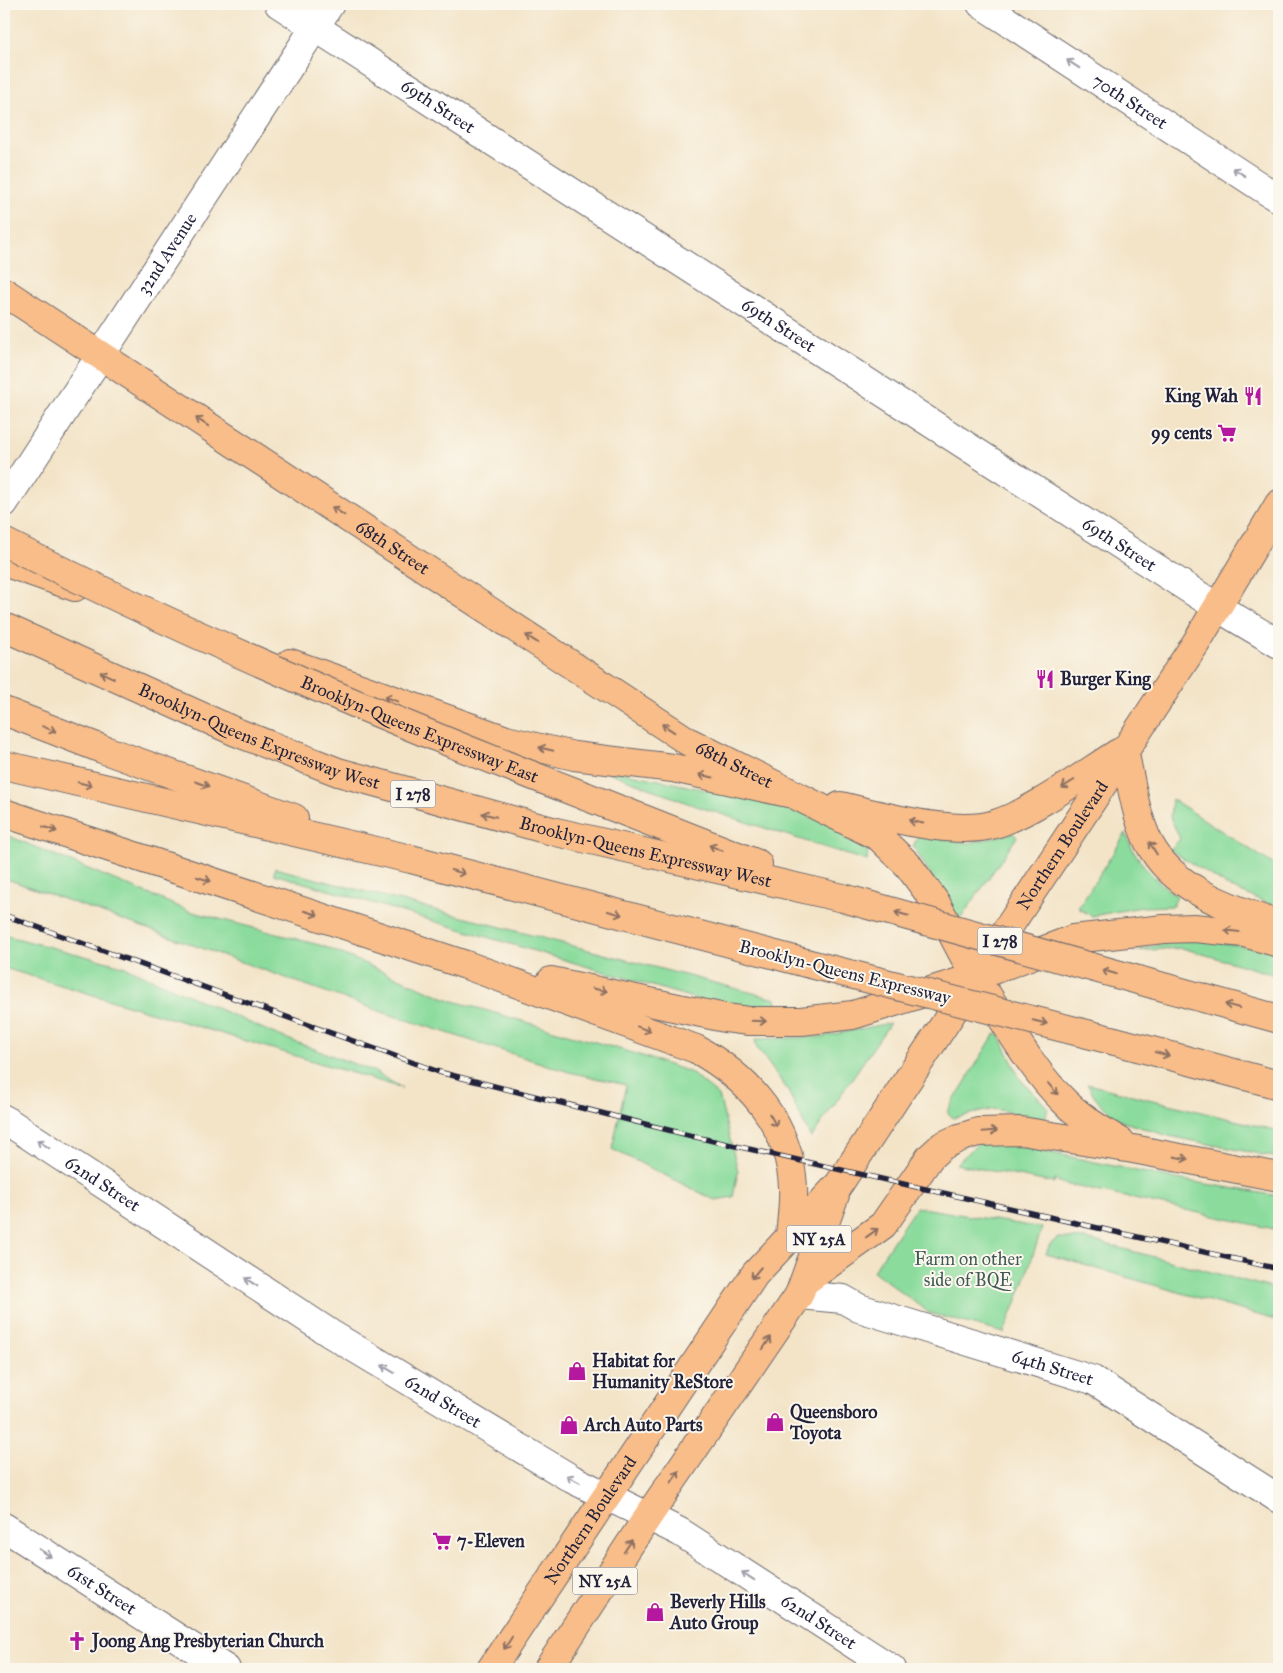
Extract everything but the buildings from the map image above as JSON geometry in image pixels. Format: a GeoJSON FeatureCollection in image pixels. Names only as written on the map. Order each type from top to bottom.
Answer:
{"type":"FeatureCollection","features":[{"type":"Feature","properties":{"kind":"main road","name":"68th Street"},"geometry":{"type":"LineString","coordinates":[[4,292],[690,742],[788,793]]}},
{"type":"Feature","properties":{"kind":"main road","name":"Northern Boulevard"},"geometry":{"type":"LineString","coordinates":[[491,1669],[755,1274],[839,1184],[1196,643],[1279,504]]}},
{"type":"Feature","properties":{"kind":"main road","name":"Brooklyn-Queens Expressway East"},"geometry":{"type":"LineString","coordinates":[[4,542],[153,615],[352,704],[843,898]]}},
{"type":"Feature","properties":{"kind":"main road"},"geometry":{"type":"LineString","coordinates":[[15,566],[506,740],[574,756],[673,768],[924,824],[977,828],[994,825],[1013,817],[1124,750],[1141,822],[1158,858],[1186,884],[1279,925]]}},
{"type":"Feature","properties":{"kind":"main road","name":"Brooklyn-Queens Expressway West"},"geometry":{"type":"LineString","coordinates":[[4,627],[236,732],[338,772],[552,831],[843,898]]}},
{"type":"Feature","properties":{"kind":"main road"},"geometry":{"type":"LineString","coordinates":[[4,710],[102,749],[411,859]]}},
{"type":"Feature","properties":{"kind":"main road"},"geometry":{"type":"LineString","coordinates":[[4,765],[411,859]]}},
{"type":"Feature","properties":{"kind":"main road"},"geometry":{"type":"LineString","coordinates":[[788,793],[879,837],[894,850],[908,865],[936,903],[975,977],[1028,1057],[1063,1101],[1097,1128],[1133,1149]]}},
{"type":"Feature","properties":{"kind":"main road"},"geometry":{"type":"LineString","coordinates":[[4,813],[466,966],[671,1038],[719,1061],[739,1077],[769,1112],[786,1146],[793,1189],[790,1238]]}},
{"type":"Feature","properties":{"kind":"main road","name":"Brooklyn-Queens Expressway"},"geometry":{"type":"LineString","coordinates":[[411,859],[1279,1085]]}},
{"type":"Feature","properties":{"kind":"main road","name":"I 278"},"geometry":{"type":"LineString","coordinates":[[843,898],[1279,1018]]}},
{"type":"Feature","properties":{"kind":"main road"},"geometry":{"type":"LineString","coordinates":[[466,966],[612,993],[725,1018],[772,1022],[827,1019],[853,1015],[975,977],[1073,940],[1164,929],[1194,928],[1245,933],[1279,943]]}},
{"type":"Feature","properties":{"kind":"main road"},"geometry":{"type":"LineString","coordinates":[[802,1288],[883,1225],[930,1157],[942,1146],[978,1132],[1021,1131],[1133,1149],[1279,1177]]}},
{"type":"Feature","properties":{"kind":"main road","name":"Northern Boulevard"},"geometry":{"type":"LineString","coordinates":[[548,1669],[802,1288],[839,1184]]}},
{"type":"Feature","properties":{"kind":"street","name":"69th Street"},"geometry":{"type":"LineString","coordinates":[[279,4],[1279,644]]}},
{"type":"Feature","properties":{"kind":"street","name":"32nd Avenue"},"geometry":{"type":"LineString","coordinates":[[4,503],[330,4]]}},
{"type":"Feature","properties":{"kind":"street","name":"70th Street"},"geometry":{"type":"LineString","coordinates":[[981,4],[1279,198]]}},
{"type":"Feature","properties":{"kind":"street","name":"62nd Street"},"geometry":{"type":"LineString","coordinates":[[4,1119],[331,1334],[572,1479],[647,1518],[680,1532],[892,1669]]}},
{"type":"Feature","properties":{"kind":"street","name":"64th Street"},"geometry":{"type":"LineString","coordinates":[[802,1288],[843,1299],[859,1308],[1093,1380],[1279,1499]]}},
{"type":"Feature","properties":{"kind":"street","name":"61st Street"},"geometry":{"type":"LineString","coordinates":[[4,1527],[226,1669]]}},
{"type":"Feature","properties":{"kind":"green space"},"geometry":{"type":"Polygon","coordinates":[[[593,766],[791,808],[845,831],[868,847],[867,861],[690,804],[593,766]]]}},
{"type":"Feature","properties":{"kind":"green space"},"geometry":{"type":"Polygon","coordinates":[[[1172,799],[1279,868],[1279,884],[1277,887],[1279,889],[1279,908],[1231,888],[1170,850],[1180,839],[1170,817],[1172,799]]]}},
{"type":"Feature","properties":{"kind":"green space"},"geometry":{"type":"Polygon","coordinates":[[[1013,833],[1017,837],[959,921],[913,846],[919,835],[969,843],[1013,833]]]}},
{"type":"Feature","properties":{"kind":"green space"},"geometry":{"type":"Polygon","coordinates":[[[1126,833],[1134,852],[1146,869],[1177,896],[1173,906],[1142,907],[1092,916],[1078,908],[1126,833]]]}},
{"type":"Feature","properties":{"kind":"green space"},"geometry":{"type":"Polygon","coordinates":[[[4,834],[189,911],[323,946],[450,1000],[633,1053],[690,1072],[719,1096],[738,1171],[733,1197],[715,1200],[612,1149],[626,1085],[569,1072],[385,1013],[4,878],[4,834]]]}},
{"type":"Feature","properties":{"kind":"green space"},"geometry":{"type":"Polygon","coordinates":[[[275,868],[776,999],[778,1008],[710,1003],[274,874],[275,868]]]}},
{"type":"Feature","properties":{"kind":"green space"},"geometry":{"type":"Polygon","coordinates":[[[4,935],[123,966],[277,1035],[373,1071],[402,1088],[4,968],[4,935]]]}},
{"type":"Feature","properties":{"kind":"green space"},"geometry":{"type":"Polygon","coordinates":[[[1186,938],[1279,951],[1279,976],[1182,948],[1133,951],[1186,938]]]}},
{"type":"Feature","properties":{"kind":"green space"},"geometry":{"type":"Polygon","coordinates":[[[890,1023],[811,1138],[787,1089],[757,1048],[755,1039],[820,1037],[890,1023]]]}},
{"type":"Feature","properties":{"kind":"green space"},"geometry":{"type":"Polygon","coordinates":[[[999,1034],[1020,1079],[1048,1108],[1045,1119],[994,1109],[953,1118],[947,1112],[994,1035],[999,1034]]]}},
{"type":"Feature","properties":{"kind":"green space"},"geometry":{"type":"Polygon","coordinates":[[[1087,1084],[1279,1131],[1279,1158],[1169,1136],[1120,1121],[1099,1103],[1087,1084]]]}},
{"type":"Feature","properties":{"kind":"green space"},"geometry":{"type":"Polygon","coordinates":[[[980,1142],[1015,1145],[1170,1178],[1279,1196],[1279,1230],[1064,1184],[1055,1180],[1054,1183],[956,1164],[980,1142]]]}},
{"type":"Feature","properties":{"kind":"green space","name":"Farm on other side of BQE"},"geometry":{"type":"Polygon","coordinates":[[[916,1207],[1042,1228],[1004,1333],[929,1313],[873,1271],[916,1207]]]}},
{"type":"Feature","properties":{"kind":"green space"},"geometry":{"type":"Polygon","coordinates":[[[1059,1238],[1086,1239],[1279,1290],[1279,1321],[1046,1254],[1050,1244],[1059,1238]]]}},
{"type":"Feature","properties":{"kind":"railway"},"geometry":{"type":"LineString","coordinates":[[4,915],[439,1072],[696,1137],[1279,1269]]}},
{"type":"Feature","properties":{"kind":"place","name":"King Wah"},"geometry":{"type":"Point","coordinates":[1253,396]}},
{"type":"Feature","properties":{"kind":"place","name":"99 cents"},"geometry":{"type":"Point","coordinates":[1227,433]}},
{"type":"Feature","properties":{"kind":"place","name":"Burger King"},"geometry":{"type":"Point","coordinates":[1045,679]}},
{"type":"Feature","properties":{"kind":"place","name":"Habitat for Humanity ReStore"},"geometry":{"type":"Point","coordinates":[577,1371]}},
{"type":"Feature","properties":{"kind":"place","name":"Queensboro Toyota"},"geometry":{"type":"Point","coordinates":[775,1422]}},
{"type":"Feature","properties":{"kind":"place","name":"Arch Auto Parts"},"geometry":{"type":"Point","coordinates":[569,1425]}},
{"type":"Feature","properties":{"kind":"place","name":"7-Eleven"},"geometry":{"type":"Point","coordinates":[442,1541]}},
{"type":"Feature","properties":{"kind":"place","name":"Beverly Hills Auto Group"},"geometry":{"type":"Point","coordinates":[655,1612]}},
{"type":"Feature","properties":{"kind":"place","name":"Joong Ang Presbyterian Church"},"geometry":{"type":"Point","coordinates":[77,1641]}}]}
